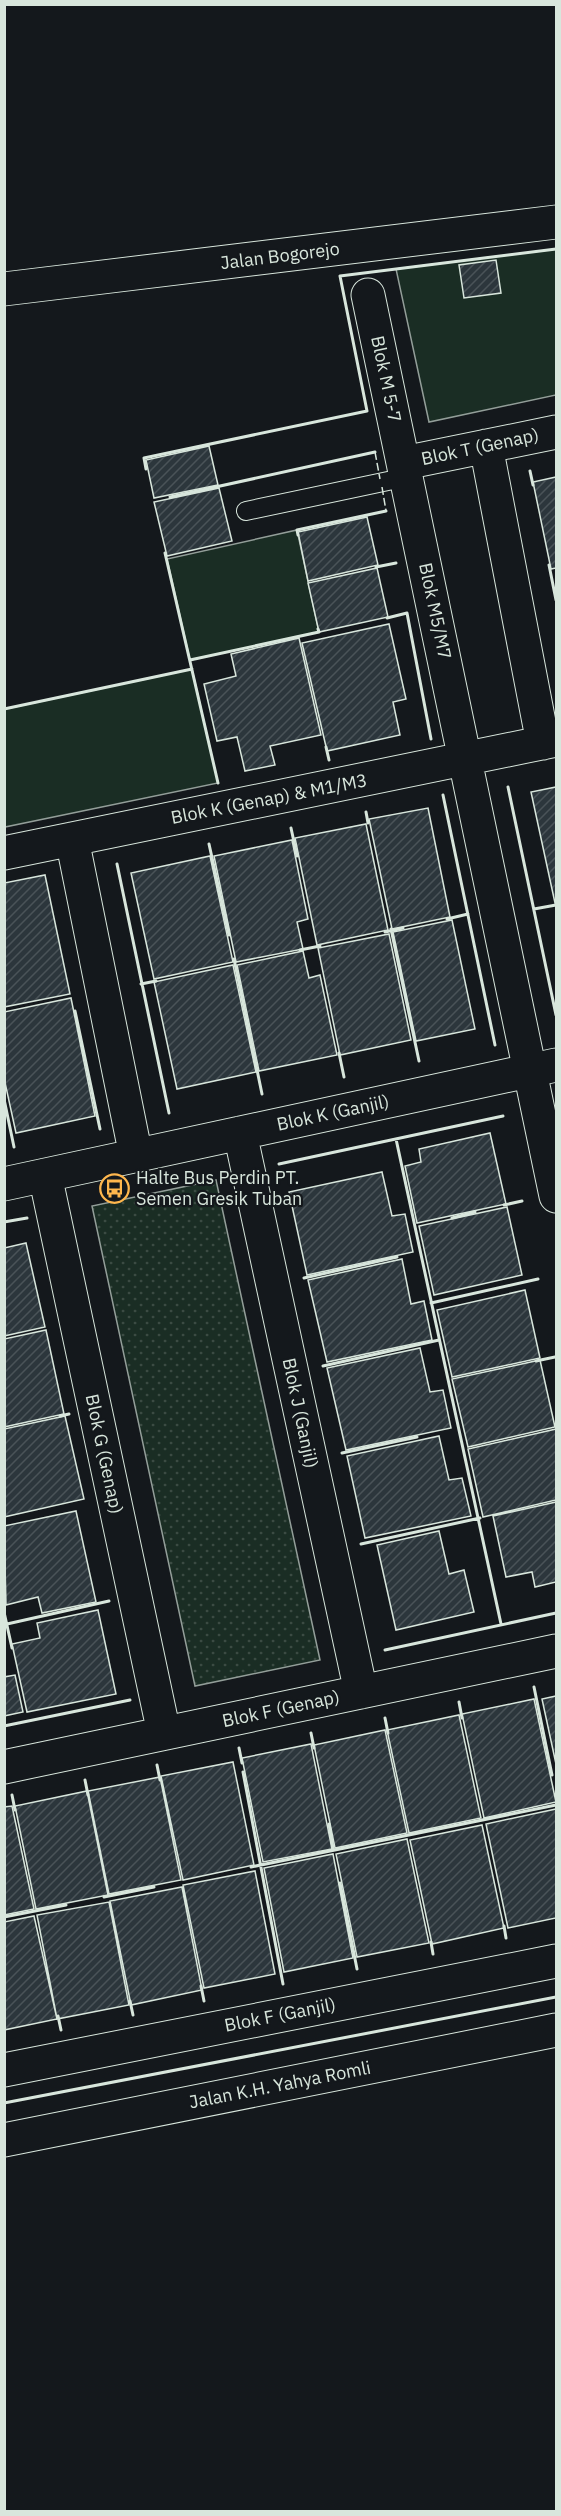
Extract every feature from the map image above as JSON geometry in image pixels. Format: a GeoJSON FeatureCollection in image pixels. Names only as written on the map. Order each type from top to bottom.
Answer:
{"type":"FeatureCollection","features":[{"type":"Feature","properties":{"kind":"street","name":"Jalan Bogorejo"},"geometry":{"type":"LineString","coordinates":[[4,289],[556,222]]}},
{"type":"Feature","properties":{"kind":"street","name":"Blok M 5-7"},"geometry":{"type":"LineString","coordinates":[[368,295],[405,470]]}},
{"type":"Feature","properties":{"kind":"street","name":"Blok T (Genap)"},"geometry":{"type":"LineString","coordinates":[[405,470],[486,446],[556,432]]}},
{"type":"Feature","properties":{"kind":"street"},"geometry":{"type":"LineString","coordinates":[[486,446],[550,741]]}},
{"type":"Feature","properties":{"kind":"street","name":"Blok M5/M7"},"geometry":{"type":"LineString","coordinates":[[405,470],[465,759],[543,1067],[556,1196]]}},
{"type":"Feature","properties":{"kind":"street","name":"Blok K (Genap) & M1/M3"},"geometry":{"type":"LineString","coordinates":[[4,853],[550,741]]}},
{"type":"Feature","properties":{"kind":"street"},"geometry":{"type":"LineString","coordinates":[[72,839],[136,1156]]}},
{"type":"Feature","properties":{"kind":"street","name":"Blok K (Ganjil)"},"geometry":{"type":"LineString","coordinates":[[4,1184],[543,1067]]}},
{"type":"Feature","properties":{"kind":"street","name":"Blok J (Ganjil)"},"geometry":{"type":"LineString","coordinates":[[240,1133],[361,1692]]}},
{"type":"Feature","properties":{"kind":"street","name":"Blok G (Genap)"},"geometry":{"type":"LineString","coordinates":[[45,1175],[164,1733]]}},
{"type":"Feature","properties":{"kind":"street","name":"Blok F (Genap)"},"geometry":{"type":"LineString","coordinates":[[4,1767],[556,1651]]}},
{"type":"Feature","properties":{"kind":"street","name":"Blok F (Ganjil)"},"geometry":{"type":"LineString","coordinates":[[4,2070],[556,1961]]}},
{"type":"Feature","properties":{"kind":"street","name":"Jalan K.H. Yahya Romli"},"geometry":{"type":"LineString","coordinates":[[4,2140],[556,2030]]}},
{"type":"Feature","properties":{"kind":"lane"},"geometry":{"type":"LineString","coordinates":[[246,511],[405,470]]}},
{"type":"Feature","properties":{"kind":"green space"},"geometry":{"type":"Polygon","coordinates":[[[556,249],[556,395],[429,422],[396,269],[556,249]]]}},
{"type":"Feature","properties":{"kind":"green space"},"geometry":{"type":"Polygon","coordinates":[[[297,530],[319,632],[190,660],[167,559],[297,530]]]}},
{"type":"Feature","properties":{"kind":"green space"},"geometry":{"type":"Polygon","coordinates":[[[192,669],[218,783],[5,827],[5,709],[192,669]]]}},
{"type":"Feature","properties":{"kind":"green space"},"geometry":{"type":"Polygon","coordinates":[[[216,1180],[320,1660],[195,1686],[92,1206],[216,1180]]]}},
{"type":"Feature","properties":{"kind":"building"},"geometry":{"type":"Polygon","coordinates":[[[496,260],[501,293],[464,298],[459,265],[496,260]]]}},
{"type":"Feature","properties":{"kind":"building"},"geometry":{"type":"Polygon","coordinates":[[[209,446],[218,485],[154,498],[146,460],[209,446]]]}},
{"type":"Feature","properties":{"kind":"building"},"geometry":{"type":"Polygon","coordinates":[[[556,477],[556,568],[551,569],[533,482],[556,477]]]}},
{"type":"Feature","properties":{"kind":"building"},"geometry":{"type":"Polygon","coordinates":[[[219,488],[232,541],[167,556],[154,502],[219,488]]]}},
{"type":"Feature","properties":{"kind":"building"},"geometry":{"type":"Polygon","coordinates":[[[367,517],[378,565],[308,581],[298,532],[367,517]]]}},
{"type":"Feature","properties":{"kind":"building"},"geometry":{"type":"Polygon","coordinates":[[[377,568],[388,617],[319,632],[308,583],[377,568]]]}},
{"type":"Feature","properties":{"kind":"building"},"geometry":{"type":"Polygon","coordinates":[[[389,624],[406,699],[393,702],[400,735],[327,751],[302,643],[389,624]]]}},
{"type":"Feature","properties":{"kind":"building"},"geometry":{"type":"Polygon","coordinates":[[[299,638],[321,735],[270,746],[275,765],[245,771],[237,737],[217,741],[204,684],[236,676],[231,654],[299,638]]]}},
{"type":"Feature","properties":{"kind":"building"},"geometry":{"type":"Polygon","coordinates":[[[556,787],[556,902],[555,903],[531,792],[556,787]]]}},
{"type":"Feature","properties":{"kind":"building"},"geometry":{"type":"Polygon","coordinates":[[[428,808],[450,917],[392,929],[369,819],[428,808]]]}},
{"type":"Feature","properties":{"kind":"building"},"geometry":{"type":"Polygon","coordinates":[[[366,824],[388,930],[317,945],[295,838],[366,824]]]}},
{"type":"Feature","properties":{"kind":"building"},"geometry":{"type":"Polygon","coordinates":[[[292,840],[308,919],[297,922],[303,949],[236,962],[214,856],[292,840]]]}},
{"type":"Feature","properties":{"kind":"building"},"geometry":{"type":"Polygon","coordinates":[[[210,856],[233,962],[154,979],[131,873],[210,856]]]}},
{"type":"Feature","properties":{"kind":"building"},"geometry":{"type":"Polygon","coordinates":[[[45,875],[70,994],[4,1007],[4,883],[45,875]]]}},
{"type":"Feature","properties":{"kind":"building"},"geometry":{"type":"Polygon","coordinates":[[[452,920],[475,1029],[416,1041],[393,932],[452,920]]]}},
{"type":"Feature","properties":{"kind":"building"},"geometry":{"type":"Polygon","coordinates":[[[389,934],[411,1040],[340,1055],[318,948],[389,934]]]}},
{"type":"Feature","properties":{"kind":"building"},"geometry":{"type":"Polygon","coordinates":[[[303,951],[309,978],[320,975],[337,1055],[259,1071],[237,965],[303,951]]]}},
{"type":"Feature","properties":{"kind":"building"},"geometry":{"type":"Polygon","coordinates":[[[233,965],[256,1072],[177,1089],[154,982],[233,965]]]}},
{"type":"Feature","properties":{"kind":"building"},"geometry":{"type":"Polygon","coordinates":[[[71,998],[95,1116],[16,1133],[4,1078],[4,1012],[71,998]]]}},
{"type":"Feature","properties":{"kind":"building"},"geometry":{"type":"Polygon","coordinates":[[[490,1133],[506,1204],[417,1223],[405,1166],[421,1162],[419,1149],[490,1133]]]}},
{"type":"Feature","properties":{"kind":"building"},"geometry":{"type":"Polygon","coordinates":[[[382,1172],[392,1216],[405,1214],[413,1252],[307,1275],[289,1192],[382,1172]]]}},
{"type":"Feature","properties":{"kind":"building"},"geometry":{"type":"Polygon","coordinates":[[[507,1207],[522,1275],[434,1295],[419,1226],[507,1207]]]}},
{"type":"Feature","properties":{"kind":"building"},"geometry":{"type":"Polygon","coordinates":[[[26,1243],[45,1327],[4,1336],[4,1248],[26,1243]]]}},
{"type":"Feature","properties":{"kind":"building"},"geometry":{"type":"Polygon","coordinates":[[[402,1259],[411,1304],[424,1301],[432,1340],[327,1362],[308,1280],[402,1259]]]}},
{"type":"Feature","properties":{"kind":"building"},"geometry":{"type":"Polygon","coordinates":[[[525,1290],[540,1358],[452,1377],[437,1310],[525,1290]]]}},
{"type":"Feature","properties":{"kind":"building"},"geometry":{"type":"Polygon","coordinates":[[[46,1330],[64,1414],[4,1427],[4,1339],[46,1330]]]}},
{"type":"Feature","properties":{"kind":"building"},"geometry":{"type":"Polygon","coordinates":[[[420,1348],[430,1392],[443,1390],[451,1428],[346,1450],[327,1368],[420,1348]]]}},
{"type":"Feature","properties":{"kind":"building"},"geometry":{"type":"Polygon","coordinates":[[[540,1360],[555,1427],[468,1447],[452,1379],[540,1360]]]}},
{"type":"Feature","properties":{"kind":"building"},"geometry":{"type":"Polygon","coordinates":[[[65,1416],[84,1499],[4,1517],[4,1429],[65,1416]]]}},
{"type":"Feature","properties":{"kind":"building"},"geometry":{"type":"Polygon","coordinates":[[[556,1429],[556,1500],[483,1517],[468,1449],[556,1429]]]}},
{"type":"Feature","properties":{"kind":"building"},"geometry":{"type":"Polygon","coordinates":[[[439,1436],[449,1480],[462,1478],[471,1516],[365,1538],[347,1456],[439,1436]]]}},
{"type":"Feature","properties":{"kind":"building"},"geometry":{"type":"Polygon","coordinates":[[[556,1502],[556,1582],[535,1587],[532,1572],[506,1577],[493,1516],[556,1502]]]}},
{"type":"Feature","properties":{"kind":"building"},"geometry":{"type":"Polygon","coordinates":[[[76,1511],[96,1602],[42,1613],[38,1597],[6,1605],[4,1526],[76,1511]]]}},
{"type":"Feature","properties":{"kind":"building"},"geometry":{"type":"Polygon","coordinates":[[[439,1531],[449,1574],[464,1570],[474,1612],[396,1630],[377,1545],[439,1531]]]}},
{"type":"Feature","properties":{"kind":"building"},"geometry":{"type":"Polygon","coordinates":[[[98,1610],[116,1694],[27,1712],[12,1644],[40,1638],[37,1623],[98,1610]]]}},
{"type":"Feature","properties":{"kind":"building"},"geometry":{"type":"Polygon","coordinates":[[[15,1675],[23,1712],[4,1716],[4,1677],[15,1675]]]}},
{"type":"Feature","properties":{"kind":"building"},"geometry":{"type":"Polygon","coordinates":[[[556,1696],[556,1764],[542,1699],[556,1696]]]}},
{"type":"Feature","properties":{"kind":"building"},"geometry":{"type":"Polygon","coordinates":[[[534,1699],[556,1802],[484,1818],[462,1714],[534,1699]]]}},
{"type":"Feature","properties":{"kind":"building"},"geometry":{"type":"Polygon","coordinates":[[[459,1715],[481,1818],[409,1833],[387,1730],[459,1715]]]}},
{"type":"Feature","properties":{"kind":"building"},"geometry":{"type":"Polygon","coordinates":[[[385,1730],[407,1833],[335,1848],[314,1745],[385,1730]]]}},
{"type":"Feature","properties":{"kind":"building"},"geometry":{"type":"Polygon","coordinates":[[[311,1744],[332,1849],[263,1862],[242,1758],[311,1744]]]}},
{"type":"Feature","properties":{"kind":"building"},"geometry":{"type":"Polygon","coordinates":[[[233,1762],[254,1865],[183,1880],[161,1776],[233,1762]]]}},
{"type":"Feature","properties":{"kind":"building"},"geometry":{"type":"Polygon","coordinates":[[[160,1777],[181,1880],[109,1894],[88,1791],[160,1777]]]}},
{"type":"Feature","properties":{"kind":"building"},"geometry":{"type":"Polygon","coordinates":[[[87,1791],[108,1895],[36,1909],[15,1806],[87,1791]]]}},
{"type":"Feature","properties":{"kind":"building"},"geometry":{"type":"Polygon","coordinates":[[[12,1806],[34,1909],[4,1915],[4,1807],[12,1806]]]}},
{"type":"Feature","properties":{"kind":"building"},"geometry":{"type":"Polygon","coordinates":[[[556,1809],[556,1918],[508,1928],[486,1824],[556,1809]]]}},
{"type":"Feature","properties":{"kind":"building"},"geometry":{"type":"Polygon","coordinates":[[[482,1825],[504,1928],[432,1944],[410,1840],[482,1825]]]}},
{"type":"Feature","properties":{"kind":"building"},"geometry":{"type":"Polygon","coordinates":[[[407,1839],[429,1943],[357,1957],[336,1854],[407,1839]]]}},
{"type":"Feature","properties":{"kind":"building"},"geometry":{"type":"Polygon","coordinates":[[[333,1854],[353,1958],[284,1972],[264,1868],[333,1854]]]}},
{"type":"Feature","properties":{"kind":"building"},"geometry":{"type":"Polygon","coordinates":[[[255,1871],[275,1974],[204,1988],[183,1885],[255,1871]]]}},
{"type":"Feature","properties":{"kind":"building"},"geometry":{"type":"Polygon","coordinates":[[[182,1887],[202,1990],[131,2005],[110,1901],[182,1887]]]}},
{"type":"Feature","properties":{"kind":"building"},"geometry":{"type":"Polygon","coordinates":[[[109,1902],[129,2005],[57,2019],[37,1915],[109,1902]]]}},
{"type":"Feature","properties":{"kind":"building"},"geometry":{"type":"Polygon","coordinates":[[[34,1916],[57,2019],[4,2030],[4,1922],[34,1916]]]}},
{"type":"Feature","properties":{"kind":"fence"},"geometry":{"type":"LineString","coordinates":[[375,452],[380,479]]}},
{"type":"Feature","properties":{"kind":"fence"},"geometry":{"type":"LineString","coordinates":[[382,487],[386,511]]}},
{"type":"Feature","properties":{"kind":"wall"},"geometry":{"type":"LineString","coordinates":[[146,469],[144,458],[367,411],[340,276],[556,249]]}},
{"type":"Feature","properties":{"kind":"wall"},"geometry":{"type":"LineString","coordinates":[[170,497],[375,452]]}},
{"type":"Feature","properties":{"kind":"wall"},"geometry":{"type":"LineString","coordinates":[[530,471],[533,485]]}},
{"type":"Feature","properties":{"kind":"wall"},"geometry":{"type":"LineString","coordinates":[[298,535],[297,530],[386,511]]}},
{"type":"Feature","properties":{"kind":"wall"},"geometry":{"type":"LineString","coordinates":[[165,553],[218,783]]}},
{"type":"Feature","properties":{"kind":"wall"},"geometry":{"type":"LineString","coordinates":[[376,567],[396,563]]}},
{"type":"Feature","properties":{"kind":"wall"},"geometry":{"type":"LineString","coordinates":[[549,565],[556,600]]}},
{"type":"Feature","properties":{"kind":"wall"},"geometry":{"type":"LineString","coordinates":[[387,618],[407,613],[431,739]]}},
{"type":"Feature","properties":{"kind":"wall"},"geometry":{"type":"LineString","coordinates":[[190,660],[319,632],[318,629]]}},
{"type":"Feature","properties":{"kind":"wall"},"geometry":{"type":"LineString","coordinates":[[4,709],[192,669]]}},
{"type":"Feature","properties":{"kind":"wall"},"geometry":{"type":"LineString","coordinates":[[326,747],[329,760]]}},
{"type":"Feature","properties":{"kind":"wall"},"geometry":{"type":"LineString","coordinates":[[508,787],[556,1015]]}},
{"type":"Feature","properties":{"kind":"wall"},"geometry":{"type":"LineString","coordinates":[[443,795],[495,1045]]}},
{"type":"Feature","properties":{"kind":"wall"},"geometry":{"type":"LineString","coordinates":[[366,812],[368,823]]}},
{"type":"Feature","properties":{"kind":"wall"},"geometry":{"type":"LineString","coordinates":[[291,828],[297,856]]}},
{"type":"Feature","properties":{"kind":"wall"},"geometry":{"type":"LineString","coordinates":[[209,844],[229,935]]}},
{"type":"Feature","properties":{"kind":"wall"},"geometry":{"type":"LineString","coordinates":[[117,864],[169,1113]]}},
{"type":"Feature","properties":{"kind":"wall"},"geometry":{"type":"LineString","coordinates":[[534,909],[556,905]]}},
{"type":"Feature","properties":{"kind":"wall"},"geometry":{"type":"LineString","coordinates":[[447,919],[468,914]]}},
{"type":"Feature","properties":{"kind":"wall"},"geometry":{"type":"LineString","coordinates":[[385,932],[403,928]]}},
{"type":"Feature","properties":{"kind":"wall"},"geometry":{"type":"LineString","coordinates":[[391,929],[419,1061]]}},
{"type":"Feature","properties":{"kind":"wall"},"geometry":{"type":"LineString","coordinates":[[300,950],[320,946]]}},
{"type":"Feature","properties":{"kind":"wall"},"geometry":{"type":"LineString","coordinates":[[234,959],[262,1094]]}},
{"type":"Feature","properties":{"kind":"wall"},"geometry":{"type":"LineString","coordinates":[[141,984],[156,981]]}},
{"type":"Feature","properties":{"kind":"wall"},"geometry":{"type":"LineString","coordinates":[[75,1011],[100,1129]]}},
{"type":"Feature","properties":{"kind":"wall"},"geometry":{"type":"LineString","coordinates":[[339,1053],[344,1077]]}},
{"type":"Feature","properties":{"kind":"wall"},"geometry":{"type":"LineString","coordinates":[[4,1099],[14,1147]]}},
{"type":"Feature","properties":{"kind":"wall"},"geometry":{"type":"LineString","coordinates":[[279,1164],[503,1116]]}},
{"type":"Feature","properties":{"kind":"wall"},"geometry":{"type":"LineString","coordinates":[[396,1139],[501,1624]]}},
{"type":"Feature","properties":{"kind":"wall"},"geometry":{"type":"LineString","coordinates":[[504,1205],[522,1201]]}},
{"type":"Feature","properties":{"kind":"wall"},"geometry":{"type":"LineString","coordinates":[[452,1218],[475,1212]]}},
{"type":"Feature","properties":{"kind":"wall"},"geometry":{"type":"LineString","coordinates":[[4,1222],[27,1218]]}},
{"type":"Feature","properties":{"kind":"wall"},"geometry":{"type":"LineString","coordinates":[[304,1278],[397,1257]]}},
{"type":"Feature","properties":{"kind":"wall"},"geometry":{"type":"LineString","coordinates":[[431,1303],[538,1279]]}},
{"type":"Feature","properties":{"kind":"wall"},"geometry":{"type":"LineString","coordinates":[[323,1366],[439,1340]]}},
{"type":"Feature","properties":{"kind":"wall"},"geometry":{"type":"LineString","coordinates":[[536,1361],[555,1357]]}},
{"type":"Feature","properties":{"kind":"wall"},"geometry":{"type":"LineString","coordinates":[[60,1416],[69,1414]]}},
{"type":"Feature","properties":{"kind":"wall"},"geometry":{"type":"LineString","coordinates":[[342,1453],[417,1437]]}},
{"type":"Feature","properties":{"kind":"wall"},"geometry":{"type":"LineString","coordinates":[[361,1544],[480,1518]]}},
{"type":"Feature","properties":{"kind":"wall"},"geometry":{"type":"LineString","coordinates":[[7,1624],[109,1601]]}},
{"type":"Feature","properties":{"kind":"wall"},"geometry":{"type":"LineString","coordinates":[[4,1612],[12,1648]]}},
{"type":"Feature","properties":{"kind":"wall"},"geometry":{"type":"LineString","coordinates":[[385,1650],[556,1613]]}},
{"type":"Feature","properties":{"kind":"wall"},"geometry":{"type":"LineString","coordinates":[[534,1687],[552,1775]]}},
{"type":"Feature","properties":{"kind":"wall"},"geometry":{"type":"LineString","coordinates":[[4,1726],[130,1700]]}},
{"type":"Feature","properties":{"kind":"wall"},"geometry":{"type":"LineString","coordinates":[[459,1702],[462,1718]]}},
{"type":"Feature","properties":{"kind":"wall"},"geometry":{"type":"LineString","coordinates":[[385,1718],[388,1733]]}},
{"type":"Feature","properties":{"kind":"wall"},"geometry":{"type":"LineString","coordinates":[[311,1733],[314,1748]]}},
{"type":"Feature","properties":{"kind":"wall"},"geometry":{"type":"LineString","coordinates":[[239,1748],[242,1763]]}},
{"type":"Feature","properties":{"kind":"wall"},"geometry":{"type":"LineString","coordinates":[[157,1765],[160,1780]]}},
{"type":"Feature","properties":{"kind":"wall"},"geometry":{"type":"LineString","coordinates":[[243,1772],[283,1984]]}},
{"type":"Feature","properties":{"kind":"wall"},"geometry":{"type":"LineString","coordinates":[[85,1780],[88,1795]]}},
{"type":"Feature","properties":{"kind":"wall"},"geometry":{"type":"LineString","coordinates":[[12,1795],[15,1810]]}},
{"type":"Feature","properties":{"kind":"wall"},"geometry":{"type":"LineString","coordinates":[[251,1867],[556,1805]]}},
{"type":"Feature","properties":{"kind":"wall"},"geometry":{"type":"LineString","coordinates":[[329,1824],[333,1848]]}},
{"type":"Feature","properties":{"kind":"wall"},"geometry":{"type":"LineString","coordinates":[[340,1883],[357,1969]]}},
{"type":"Feature","properties":{"kind":"wall"},"geometry":{"type":"LineString","coordinates":[[104,1897],[154,1887]]}},
{"type":"Feature","properties":{"kind":"wall"},"geometry":{"type":"LineString","coordinates":[[4,1917],[66,1905]]}},
{"type":"Feature","properties":{"kind":"wall"},"geometry":{"type":"LineString","coordinates":[[504,1926],[506,1938]]}},
{"type":"Feature","properties":{"kind":"wall"},"geometry":{"type":"LineString","coordinates":[[431,1942],[433,1954]]}},
{"type":"Feature","properties":{"kind":"wall"},"geometry":{"type":"LineString","coordinates":[[201,1986],[204,2001]]}},
{"type":"Feature","properties":{"kind":"wall"},"geometry":{"type":"LineString","coordinates":[[4,2103],[556,1997]]}},
{"type":"Feature","properties":{"kind":"wall"},"geometry":{"type":"LineString","coordinates":[[130,2001],[133,2015]]}},
{"type":"Feature","properties":{"kind":"wall"},"geometry":{"type":"LineString","coordinates":[[58,2016],[61,2030]]}},
{"type":"Feature","properties":{"kind":"place","name":"Halte Bus Perdin PT. Semen Gresik Tuban"},"geometry":{"type":"Point","coordinates":[115,1188]}}]}
